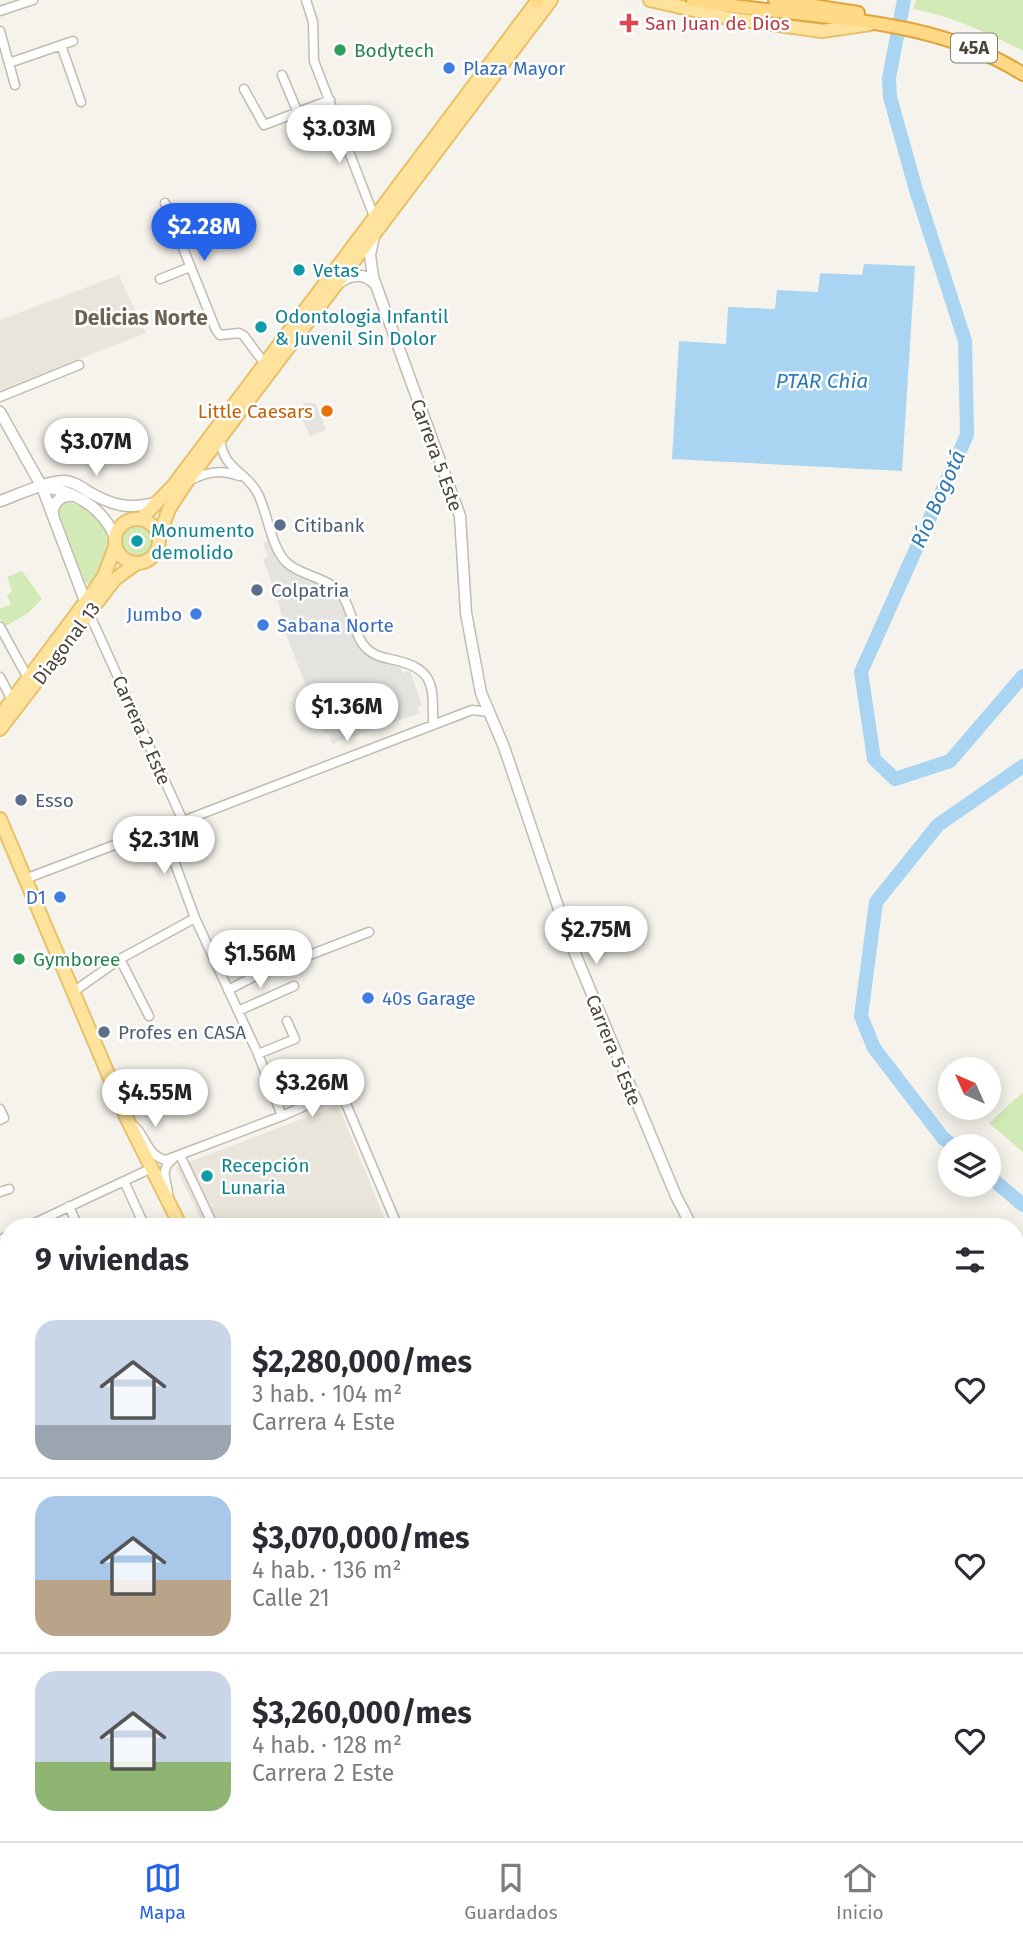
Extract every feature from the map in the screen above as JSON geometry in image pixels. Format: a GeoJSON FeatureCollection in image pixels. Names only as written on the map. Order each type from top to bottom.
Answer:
{"type":"FeatureCollection","features":[{"type":"Feature","properties":{"kind":"highway","name":"45A"},"geometry":{"type":"LineString","coordinates":[[693,0],[876,23],[921,32],[975,48],[1023,74]]}},
{"type":"Feature","properties":{"kind":"highway"},"geometry":{"type":"LineString","coordinates":[[775,0],[860,13]]}},
{"type":"Feature","properties":{"kind":"highway"},"geometry":{"type":"LineString","coordinates":[[848,0],[860,13],[876,23]]}},
{"type":"Feature","properties":{"kind":"main road"},"geometry":{"type":"LineString","coordinates":[[159,536],[151,523],[132,519],[124,522],[118,529],[115,542],[123,559],[137,563],[147,561],[155,555],[169,509],[186,483],[551,0]]}},
{"type":"Feature","properties":{"kind":"main road"},"geometry":{"type":"LineString","coordinates":[[650,0],[728,18],[822,31],[876,23]]}},
{"type":"Feature","properties":{"kind":"main road"},"geometry":{"type":"LineString","coordinates":[[141,519],[173,486],[537,1]]}},
{"type":"Feature","properties":{"kind":"main road","name":"Diagonal 13"},"geometry":{"type":"LineString","coordinates":[[0,729],[87,607],[104,576],[115,542]]}},
{"type":"Feature","properties":{"kind":"main road","name":"Diagonal 13"},"geometry":{"type":"LineString","coordinates":[[0,716],[87,607],[115,579],[137,563]]}},
{"type":"Feature","properties":{"kind":"main road"},"geometry":{"type":"LineString","coordinates":[[0,819],[128,1121],[176,1218]]}},
{"type":"Feature","properties":{"kind":"street"},"geometry":{"type":"LineString","coordinates":[[0,11],[33,0]]}},
{"type":"Feature","properties":{"kind":"street"},"geometry":{"type":"LineString","coordinates":[[306,0],[313,22],[314,61],[375,219]]}},
{"type":"Feature","properties":{"kind":"street"},"geometry":{"type":"LineString","coordinates":[[0,31],[15,85]]}},
{"type":"Feature","properties":{"kind":"street"},"geometry":{"type":"LineString","coordinates":[[9,63],[73,41]]}},
{"type":"Feature","properties":{"kind":"street"},"geometry":{"type":"LineString","coordinates":[[61,45],[81,102]]}},
{"type":"Feature","properties":{"kind":"street"},"geometry":{"type":"LineString","coordinates":[[282,75],[298,113]]}},
{"type":"Feature","properties":{"kind":"street"},"geometry":{"type":"LineString","coordinates":[[244,89],[264,125],[330,100]]}},
{"type":"Feature","properties":{"kind":"street"},"geometry":{"type":"LineString","coordinates":[[165,202],[220,335],[239,333],[244,336],[265,364]]}},
{"type":"Feature","properties":{"kind":"street","name":"Carrera 5 Este"},"geometry":{"type":"LineString","coordinates":[[376,232],[370,266],[460,516],[465,603],[481,694],[490,712],[569,939],[640,1113],[687,1218]]}},
{"type":"Feature","properties":{"kind":"street"},"geometry":{"type":"LineString","coordinates":[[160,279],[190,267]]}},
{"type":"Feature","properties":{"kind":"street"},"geometry":{"type":"LineString","coordinates":[[338,283],[355,275],[364,276],[372,280],[377,288]]}},
{"type":"Feature","properties":{"kind":"street"},"geometry":{"type":"LineString","coordinates":[[0,397],[79,365]]}},
{"type":"Feature","properties":{"kind":"street","name":"Carrera 2 Este"},"geometry":{"type":"LineString","coordinates":[[0,412],[42,486],[87,607],[183,821]]}},
{"type":"Feature","properties":{"kind":"street"},"geometry":{"type":"LineString","coordinates":[[220,439],[227,462],[257,492],[285,561],[339,591],[347,603],[362,643],[372,654],[411,664],[426,676],[433,691],[433,725]]}},
{"type":"Feature","properties":{"kind":"street"},"geometry":{"type":"LineString","coordinates":[[186,483],[210,472],[242,477]]}},
{"type":"Feature","properties":{"kind":"street"},"geometry":{"type":"LineString","coordinates":[[0,501],[56,482],[71,482],[107,503],[123,507],[141,507],[158,502]]}},
{"type":"Feature","properties":{"kind":"street"},"geometry":{"type":"LineString","coordinates":[[42,486],[75,496],[95,508],[103,516],[115,542]]}},
{"type":"Feature","properties":{"kind":"street"},"geometry":{"type":"LineString","coordinates":[[53,515],[52,510],[58,500],[75,496]]}},
{"type":"Feature","properties":{"kind":"street"},"geometry":{"type":"LineString","coordinates":[[0,627],[28,678]]}},
{"type":"Feature","properties":{"kind":"street"},"geometry":{"type":"LineString","coordinates":[[0,677],[12,700]]}},
{"type":"Feature","properties":{"kind":"street"},"geometry":{"type":"LineString","coordinates":[[472,710],[481,694]]}},
{"type":"Feature","properties":{"kind":"street"},"geometry":{"type":"LineString","coordinates":[[282,1116],[258,1054],[195,918],[170,850],[173,832],[183,821],[472,710],[490,712]]}},
{"type":"Feature","properties":{"kind":"street"},"geometry":{"type":"LineString","coordinates":[[25,879],[117,845]]}},
{"type":"Feature","properties":{"kind":"street"},"geometry":{"type":"LineString","coordinates":[[73,992],[120,959],[195,918]]}},
{"type":"Feature","properties":{"kind":"street"},"geometry":{"type":"LineString","coordinates":[[228,989],[369,932]]}},
{"type":"Feature","properties":{"kind":"street"},"geometry":{"type":"LineString","coordinates":[[120,959],[149,1016]]}},
{"type":"Feature","properties":{"kind":"street"},"geometry":{"type":"LineString","coordinates":[[238,1011],[294,986]]}},
{"type":"Feature","properties":{"kind":"street"},"geometry":{"type":"LineString","coordinates":[[258,1054],[295,1040],[287,1021]]}},
{"type":"Feature","properties":{"kind":"street"},"geometry":{"type":"LineString","coordinates":[[128,1121],[141,1132],[155,1156],[166,1160],[332,1094],[339,1095],[344,1099],[394,1218]]}},
{"type":"Feature","properties":{"kind":"street"},"geometry":{"type":"LineString","coordinates":[[0,1109],[2,1119]]}},
{"type":"Feature","properties":{"kind":"street"},"geometry":{"type":"LineString","coordinates":[[168,1202],[169,1189],[164,1181],[164,1172],[167,1163],[177,1156]]}},
{"type":"Feature","properties":{"kind":"street"},"geometry":{"type":"LineString","coordinates":[[177,1156],[209,1218]]}},
{"type":"Feature","properties":{"kind":"street"},"geometry":{"type":"LineString","coordinates":[[44,1218],[152,1168]]}},
{"type":"Feature","properties":{"kind":"street"},"geometry":{"type":"LineString","coordinates":[[124,1181],[141,1218]]}},
{"type":"Feature","properties":{"kind":"street"},"geometry":{"type":"LineString","coordinates":[[0,1192],[9,1189]]}},
{"type":"Feature","properties":{"kind":"street"},"geometry":{"type":"LineString","coordinates":[[69,1206],[74,1218]]}},
{"type":"Feature","properties":{"kind":"shaded area"},"geometry":{"type":"Polygon","coordinates":[[[119,275],[146,333],[0,390],[0,320],[119,275]]]}},
{"type":"Feature","properties":{"kind":"shaded area"},"geometry":{"type":"Polygon","coordinates":[[[306,402],[316,404],[326,430],[310,436],[297,409],[306,402]]]}},
{"type":"Feature","properties":{"kind":"shaded area"},"geometry":{"type":"Polygon","coordinates":[[[274,538],[285,561],[334,587],[367,649],[403,662],[401,669],[403,673],[410,671],[422,705],[417,707],[420,713],[332,744],[329,733],[324,733],[281,621],[279,604],[263,559],[268,557],[263,543],[274,538]]]}},
{"type":"Feature","properties":{"kind":"shaded area"},"geometry":{"type":"Polygon","coordinates":[[[338,1105],[384,1218],[200,1218],[176,1167],[338,1105]]]}},
{"type":"Feature","properties":{"kind":"green space"},"geometry":{"type":"Polygon","coordinates":[[[916,0],[1023,0],[1023,51],[970,26],[913,9],[916,0]]]}},
{"type":"Feature","properties":{"kind":"green space"},"geometry":{"type":"Polygon","coordinates":[[[60,501],[91,511],[100,519],[105,530],[105,555],[92,584],[85,583],[57,508],[60,501]]]}},
{"type":"Feature","properties":{"kind":"green space"},"geometry":{"type":"Polygon","coordinates":[[[137,525],[148,530],[153,541],[148,552],[137,557],[126,552],[121,541],[126,530],[137,525]]]}},
{"type":"Feature","properties":{"kind":"green space"},"geometry":{"type":"Polygon","coordinates":[[[22,571],[42,599],[28,613],[4,627],[0,609],[11,604],[7,596],[12,590],[7,577],[22,571]]]}},
{"type":"Feature","properties":{"kind":"green space"},"geometry":{"type":"Polygon","coordinates":[[[1023,1092],[1023,1152],[989,1123],[992,1120],[1001,1120],[1001,1112],[1023,1092]]]}},
{"type":"Feature","properties":{"kind":"water","name":"PTAR Chia"},"geometry":{"type":"Polygon","coordinates":[[[864,264],[915,266],[902,471],[672,459],[679,341],[726,344],[728,307],[775,309],[777,290],[818,292],[820,273],[862,275],[864,264]]]}},
{"type":"Feature","properties":{"kind":"waterway","name":"Río Bogotá"},"geometry":{"type":"LineString","coordinates":[[904,0],[889,78],[890,97],[916,190],[965,341],[967,435],[861,672],[874,759],[895,779],[950,761],[1023,676]]}},
{"type":"Feature","properties":{"kind":"waterway","name":"Río Bogotá"},"geometry":{"type":"LineString","coordinates":[[940,1134],[874,1048],[861,1016],[876,902],[938,825],[1023,766]]}},
{"type":"Feature","properties":{"kind":"waterway","name":"Río Bogotá"},"geometry":{"type":"LineString","coordinates":[[1001,1186],[1023,1205]]}},
{"type":"Feature","properties":{"kind":"place","name":"San Juan de Dios"},"geometry":{"type":"Point","coordinates":[629,23]}},
{"type":"Feature","properties":{"kind":"place","name":"Bodytech"},"geometry":{"type":"Point","coordinates":[340,50]}},
{"type":"Feature","properties":{"kind":"place","name":"Plaza Mayor"},"geometry":{"type":"Point","coordinates":[449,68]}},
{"type":"Feature","properties":{"kind":"place","name":"Vetas"},"geometry":{"type":"Point","coordinates":[299,270]}},
{"type":"Feature","properties":{"kind":"place","name":"Odontologia Infantil & Juvenil Sin Dolor"},"geometry":{"type":"Point","coordinates":[261,327]}},
{"type":"Feature","properties":{"kind":"place","name":"Little Caesars"},"geometry":{"type":"Point","coordinates":[327,411]}},
{"type":"Feature","properties":{"kind":"place","name":"Citibank"},"geometry":{"type":"Point","coordinates":[280,525]}},
{"type":"Feature","properties":{"kind":"place","name":"Monumento demolido"},"geometry":{"type":"Point","coordinates":[137,541]}},
{"type":"Feature","properties":{"kind":"place","name":"Colpatria"},"geometry":{"type":"Point","coordinates":[257,590]}},
{"type":"Feature","properties":{"kind":"place","name":"Jumbo"},"geometry":{"type":"Point","coordinates":[196,614]}},
{"type":"Feature","properties":{"kind":"place","name":"Sabana Norte"},"geometry":{"type":"Point","coordinates":[263,625]}},
{"type":"Feature","properties":{"kind":"place","name":"Esso"},"geometry":{"type":"Point","coordinates":[21,800]}},
{"type":"Feature","properties":{"kind":"place","name":"D1"},"geometry":{"type":"Point","coordinates":[60,897]}},
{"type":"Feature","properties":{"kind":"place","name":"Gymboree"},"geometry":{"type":"Point","coordinates":[19,959]}},
{"type":"Feature","properties":{"kind":"place","name":"40s Garage"},"geometry":{"type":"Point","coordinates":[368,998]}},
{"type":"Feature","properties":{"kind":"place","name":"Profes en CASA"},"geometry":{"type":"Point","coordinates":[104,1032]}},
{"type":"Feature","properties":{"kind":"place","name":"Recepción Lunaria"},"geometry":{"type":"Point","coordinates":[207,1176]}},
{"type":"Feature","properties":{"kind":"district","name":"Delicias Norte"},"geometry":{"type":"Point","coordinates":[141,318]}}]}
